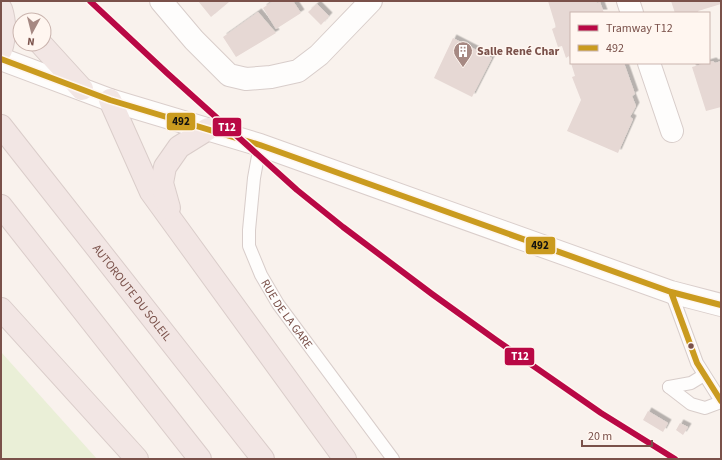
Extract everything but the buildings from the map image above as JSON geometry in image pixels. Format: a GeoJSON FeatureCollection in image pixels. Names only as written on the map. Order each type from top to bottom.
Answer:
{"type":"FeatureCollection","features":[{"type":"Feature","properties":{"kind":"highway"},"geometry":{"type":"LineString","coordinates":[[2,1],[12,12]]}},
{"type":"Feature","properties":{"kind":"highway"},"geometry":{"type":"LineString","coordinates":[[1,9],[4,19],[5,37],[1,50]]}},
{"type":"Feature","properties":{"kind":"highway"},"geometry":{"type":"LineString","coordinates":[[48,52],[82,89]]}},
{"type":"Feature","properties":{"kind":"highway"},"geometry":{"type":"LineString","coordinates":[[110,100],[151,192],[345,459]]}},
{"type":"Feature","properties":{"kind":"highway","name":"AUTOROUTE DU SOLEIL"},"geometry":{"type":"LineString","coordinates":[[1,126],[263,459]]}},
{"type":"Feature","properties":{"kind":"highway"},"geometry":{"type":"LineString","coordinates":[[174,223],[162,184],[165,167],[179,147],[208,130]]}},
{"type":"Feature","properties":{"kind":"highway"},"geometry":{"type":"LineString","coordinates":[[1,206],[200,459]]}},
{"type":"Feature","properties":{"kind":"highway"},"geometry":{"type":"LineString","coordinates":[[1,309],[137,459]]}},
{"type":"Feature","properties":{"kind":"main road"},"geometry":{"type":"LineString","coordinates":[[160,1],[194,40],[229,75],[246,79],[271,77],[298,71],[319,55],[371,1]]}},
{"type":"Feature","properties":{"kind":"main road"},"geometry":{"type":"LineString","coordinates":[[628,1],[632,12]]}},
{"type":"Feature","properties":{"kind":"main road"},"geometry":{"type":"LineString","coordinates":[[1,59],[110,100],[260,145],[671,292],[721,305]]}},
{"type":"Feature","properties":{"kind":"main road"},"geometry":{"type":"LineString","coordinates":[[649,64],[672,131]]}},
{"type":"Feature","properties":{"kind":"lane","name":"RUE DE LA GARE"},"geometry":{"type":"LineString","coordinates":[[260,145],[254,178],[249,230],[250,246],[261,275],[278,304],[393,459]]}},
{"type":"Feature","properties":{"kind":"lane"},"geometry":{"type":"LineString","coordinates":[[671,292],[697,363],[721,402],[705,408],[691,404],[669,388],[690,383],[704,375]]}},
{"type":"Feature","properties":{"kind":"green space"},"geometry":{"type":"Polygon","coordinates":[[[1,352],[97,459],[1,459],[1,352]]]}},
{"type":"Feature","properties":{"kind":"tram line","name":"T12"},"geometry":{"type":"LineString","coordinates":[[90,1],[167,73],[297,190],[343,227],[496,340],[601,413],[675,459]]}},
{"type":"Feature","properties":{"kind":"transit line","name":"492"},"geometry":{"type":"LineString","coordinates":[[1,59],[110,100],[260,145],[671,292],[721,305]]}},
{"type":"Feature","properties":{"kind":"transit line","name":"492"},"geometry":{"type":"LineString","coordinates":[[671,292],[697,363],[721,401]]}},
{"type":"Feature","properties":{"kind":"place","name":"Salle René Char"},"geometry":{"type":"Point","coordinates":[463,68]}}]}
